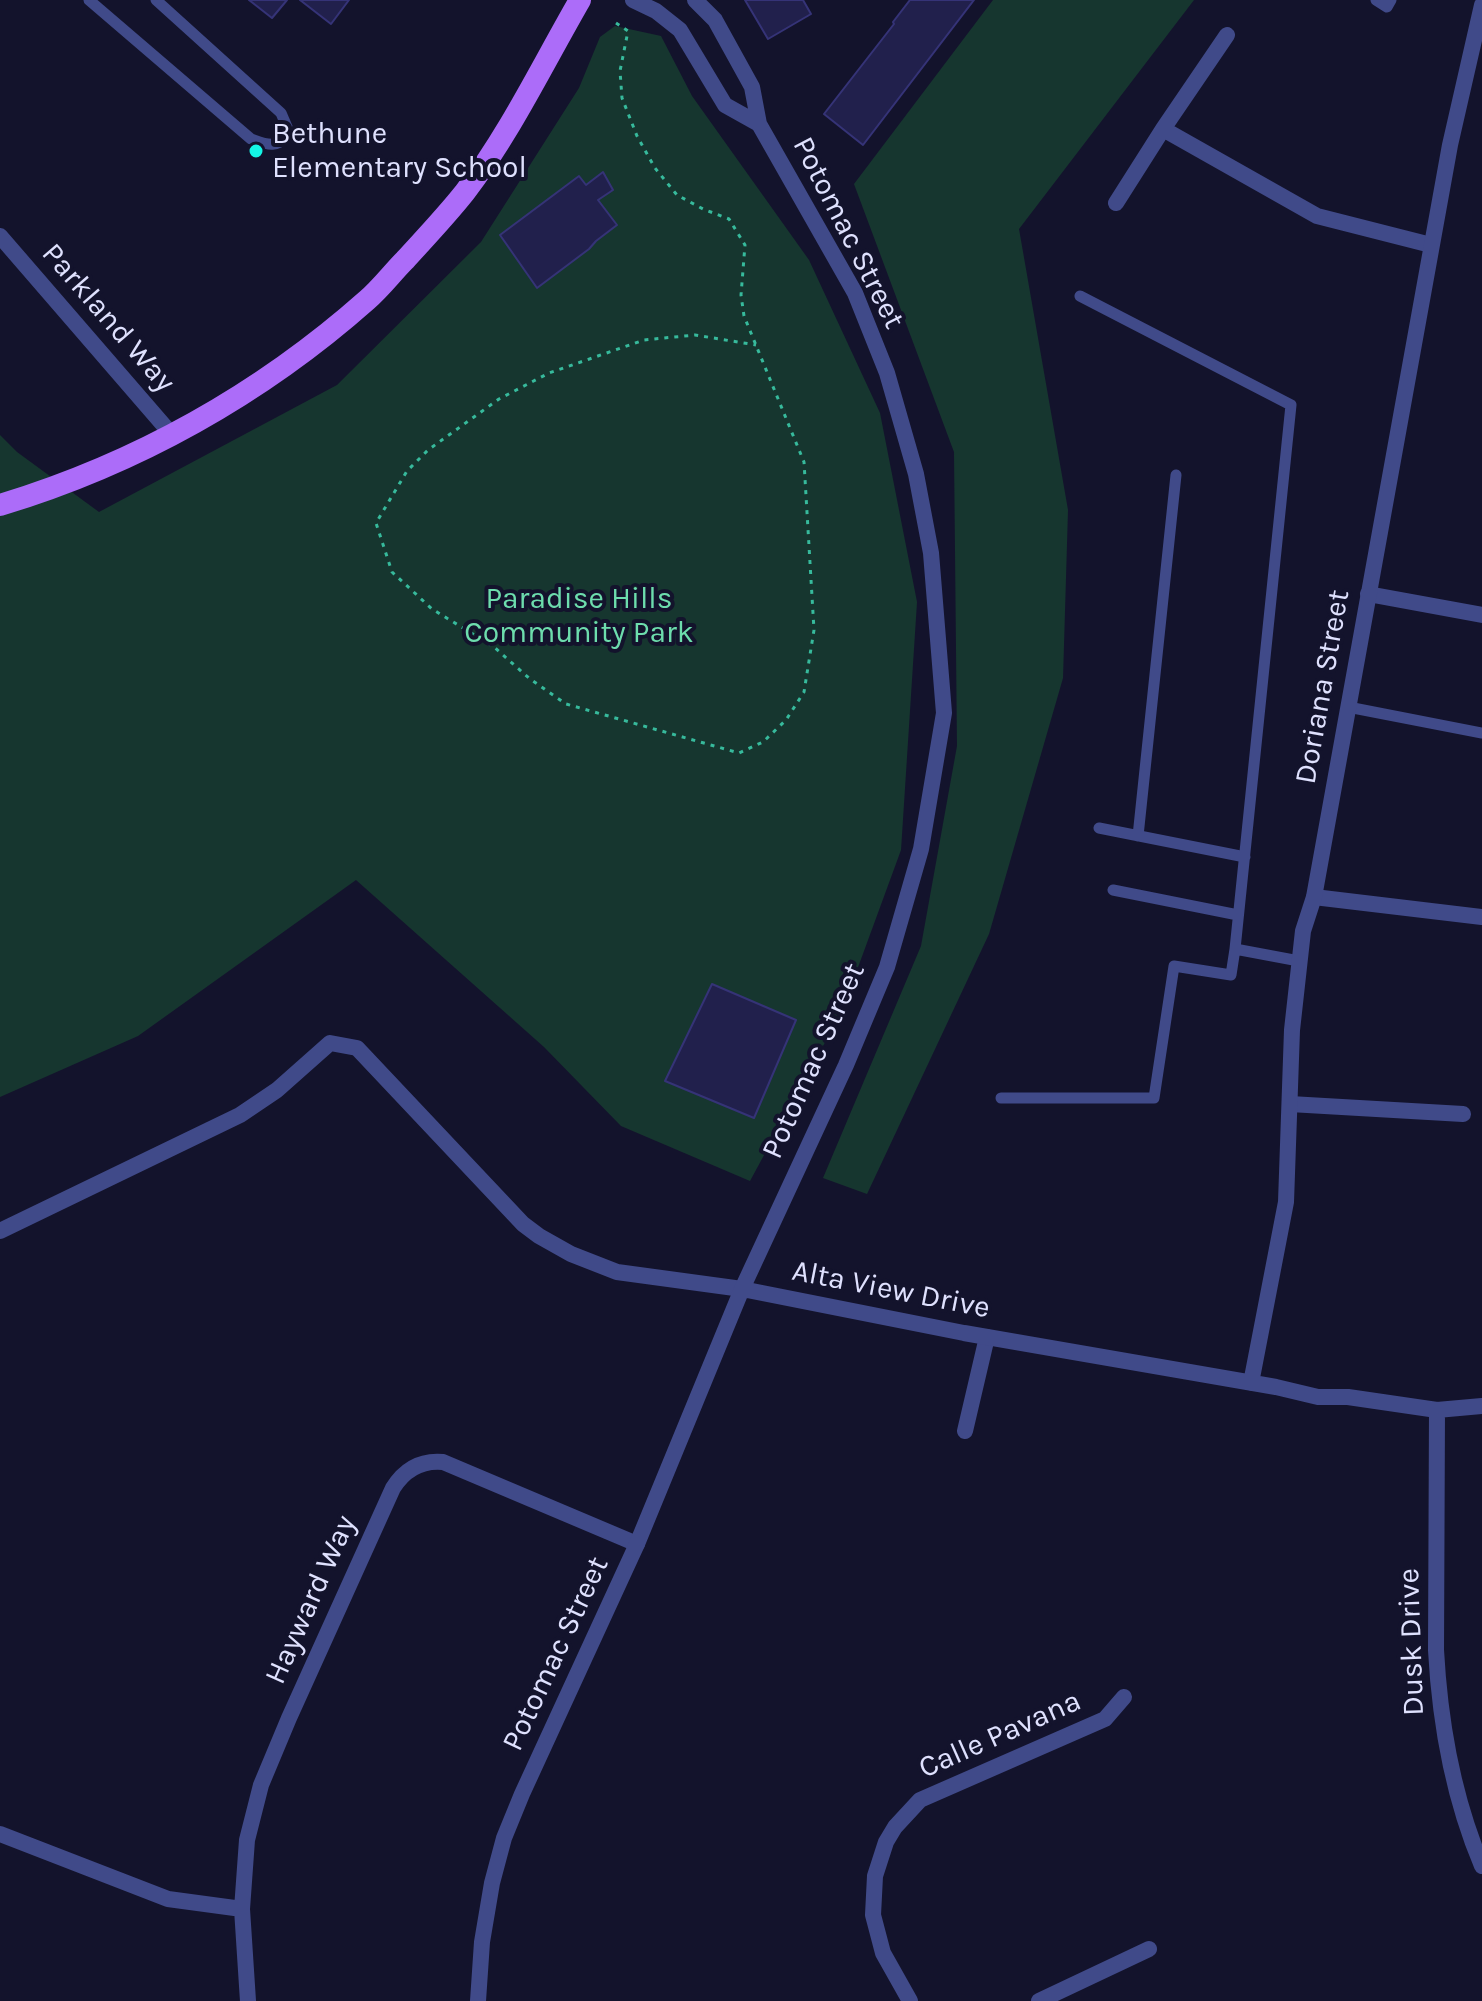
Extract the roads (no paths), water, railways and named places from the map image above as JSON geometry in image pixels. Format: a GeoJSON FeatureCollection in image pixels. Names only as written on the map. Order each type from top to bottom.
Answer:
{"type":"FeatureCollection","features":[{"type":"Feature","properties":{"kind":"main road"},"geometry":{"type":"LineString","coordinates":[[0,505],[92,472],[173,436],[247,392],[313,345],[370,298],[465,192],[506,131],[580,0]]}},
{"type":"Feature","properties":{"kind":"street","name":"Potomac Street"},"geometry":{"type":"LineString","coordinates":[[633,0],[656,11],[680,30],[725,105],[759,124]]}},
{"type":"Feature","properties":{"kind":"street","name":"Potomac Street"},"geometry":{"type":"LineString","coordinates":[[478,2001],[482,1942],[492,1883],[504,1838],[637,1544],[742,1289],[851,1053],[887,967],[921,849],[944,713],[931,553],[916,474],[887,373],[855,293],[759,124],[752,87],[715,20],[695,0]]}},
{"type":"Feature","properties":{"kind":"street","name":"Doriana Street"},"geometry":{"type":"LineString","coordinates":[[1251,1383],[1286,1202],[1292,1030],[1303,931],[1314,897],[1450,145],[1482,5]]}},
{"type":"Feature","properties":{"kind":"street"},"geometry":{"type":"LineString","coordinates":[[1116,203],[1227,35]]}},
{"type":"Feature","properties":{"kind":"street"},"geometry":{"type":"LineString","coordinates":[[1163,129],[1317,216],[1431,245]]}},
{"type":"Feature","properties":{"kind":"street","name":"Parkland Way"},"geometry":{"type":"LineString","coordinates":[[0,236],[173,436]]}},
{"type":"Feature","properties":{"kind":"street"},"geometry":{"type":"LineString","coordinates":[[1368,594],[1482,615]]}},
{"type":"Feature","properties":{"kind":"street"},"geometry":{"type":"LineString","coordinates":[[1314,897],[1482,917]]}},
{"type":"Feature","properties":{"kind":"street","name":"Alta View Drive"},"geometry":{"type":"LineString","coordinates":[[0,1231],[240,1115],[277,1090],[330,1043],[357,1048],[523,1224],[571,1254],[617,1272],[742,1289],[1318,1397],[1348,1397],[1437,1410],[1482,1406]]}},
{"type":"Feature","properties":{"kind":"street"},"geometry":{"type":"LineString","coordinates":[[1290,1104],[1463,1114]]}},
{"type":"Feature","properties":{"kind":"street"},"geometry":{"type":"LineString","coordinates":[[965,1431],[987,1337]]}},
{"type":"Feature","properties":{"kind":"street","name":"Dusk Drive"},"geometry":{"type":"LineString","coordinates":[[1437,1410],[1438,1687],[1448,1758],[1482,1866]]}},
{"type":"Feature","properties":{"kind":"street","name":"Hayward Way"},"geometry":{"type":"LineString","coordinates":[[248,2001],[242,1909],[247,1840],[261,1785],[399,1478],[425,1462],[443,1462],[637,1544]]}},
{"type":"Feature","properties":{"kind":"street","name":"Calle Pavana"},"geometry":{"type":"LineString","coordinates":[[910,2001],[883,1953],[873,1915],[875,1876],[886,1842],[895,1827],[920,1800],[1105,1719],[1124,1697]]}},
{"type":"Feature","properties":{"kind":"street"},"geometry":{"type":"LineString","coordinates":[[0,1834],[168,1899],[242,1909]]}},
{"type":"Feature","properties":{"kind":"street"},"geometry":{"type":"LineString","coordinates":[[1039,2001],[1149,1949]]}},
{"type":"Feature","properties":{"kind":"lane"},"geometry":{"type":"LineString","coordinates":[[89,0],[251,139],[269,145],[282,142],[290,134],[281,113],[156,0]]}},
{"type":"Feature","properties":{"kind":"lane"},"geometry":{"type":"LineString","coordinates":[[1376,0],[1387,7],[1391,0]]}},
{"type":"Feature","properties":{"kind":"lane"},"geometry":{"type":"LineString","coordinates":[[1001,1098],[1154,1098],[1174,966],[1231,975],[1291,405],[1080,296]]}},
{"type":"Feature","properties":{"kind":"lane"},"geometry":{"type":"LineString","coordinates":[[1138,836],[1176,475]]}},
{"type":"Feature","properties":{"kind":"lane"},"geometry":{"type":"LineString","coordinates":[[1348,707],[1482,733]]}},
{"type":"Feature","properties":{"kind":"lane"},"geometry":{"type":"LineString","coordinates":[[1099,828],[1245,857]]}},
{"type":"Feature","properties":{"kind":"lane"},"geometry":{"type":"LineString","coordinates":[[1113,890],[1238,915]]}},
{"type":"Feature","properties":{"kind":"lane"},"geometry":{"type":"LineString","coordinates":[[1235,949],[1299,961]]}},
{"type":"Feature","properties":{"kind":"place","name":"Bethune Elementary School"},"geometry":{"type":"Point","coordinates":[256,151]}},
{"type":"Feature","properties":{"kind":"park label","name":"Paradise Hills Community Park"},"geometry":{"type":"Point","coordinates":[579,616]}}]}
